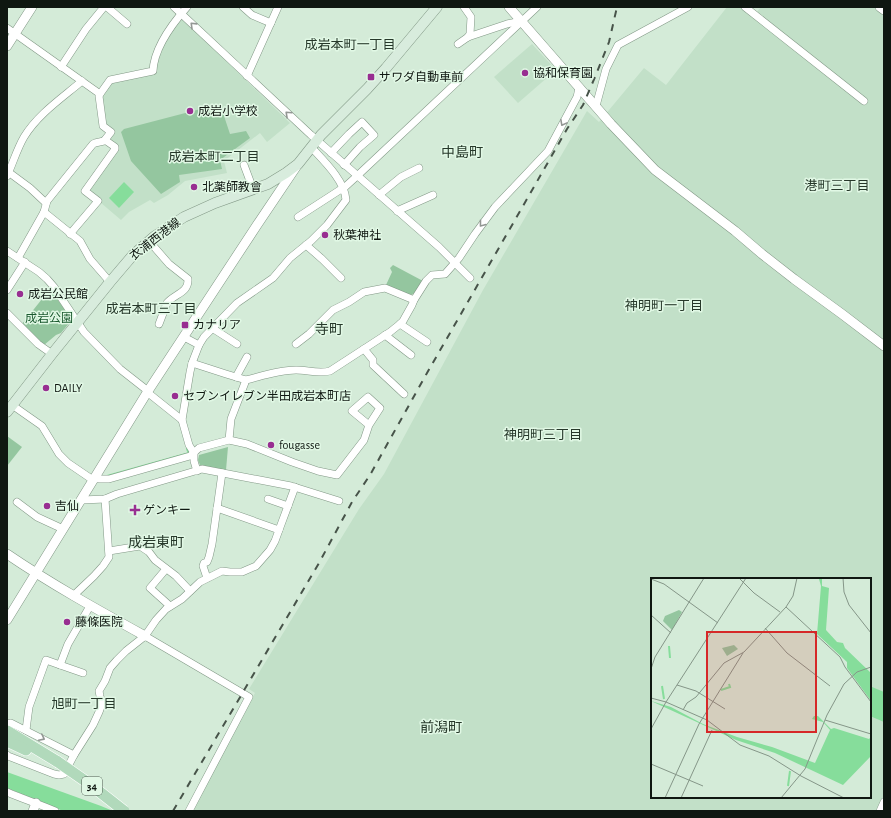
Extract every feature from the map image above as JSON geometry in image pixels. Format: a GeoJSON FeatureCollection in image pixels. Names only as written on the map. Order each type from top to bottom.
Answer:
{"type":"FeatureCollection","features":[{"type":"Feature","properties":{"kind":"main road","name":"衣浦西港線"},"geometry":{"type":"LineString","coordinates":[[9,408],[133,255],[149,241],[184,217],[274,180],[298,164],[321,135],[367,90],[437,7]]}},
{"type":"Feature","properties":{"kind":"main road","name":"34"},"geometry":{"type":"LineString","coordinates":[[7,740],[58,764],[91,785],[124,811]]}},
{"type":"Feature","properties":{"kind":"main road","name":"34"},"geometry":{"type":"LineString","coordinates":[[58,764],[118,811]]}},
{"type":"Feature","properties":{"kind":"street"},"geometry":{"type":"LineString","coordinates":[[7,46],[32,7]]}},
{"type":"Feature","properties":{"kind":"street"},"geometry":{"type":"LineString","coordinates":[[61,67],[86,29],[104,7]]}},
{"type":"Feature","properties":{"kind":"street"},"geometry":{"type":"LineString","coordinates":[[108,7],[127,24]]}},
{"type":"Feature","properties":{"kind":"street"},"geometry":{"type":"LineString","coordinates":[[174,7],[247,76],[314,143],[343,188],[346,200],[327,226],[290,258],[273,278],[237,303],[212,328],[198,345],[190,372],[182,420],[189,445],[194,453],[194,461],[197,471]]}},
{"type":"Feature","properties":{"kind":"street"},"geometry":{"type":"LineString","coordinates":[[18,258],[44,212],[47,201],[64,178],[93,144],[104,142],[111,132],[103,126],[100,94],[110,80],[153,71],[157,51],[171,28],[187,7]]}},
{"type":"Feature","properties":{"kind":"street"},"geometry":{"type":"LineString","coordinates":[[243,7],[252,15],[271,23]]}},
{"type":"Feature","properties":{"kind":"street"},"geometry":{"type":"LineString","coordinates":[[247,76],[278,7]]}},
{"type":"Feature","properties":{"kind":"street"},"geometry":{"type":"LineString","coordinates":[[464,7],[471,17],[470,34],[468,36]]}},
{"type":"Feature","properties":{"kind":"street"},"geometry":{"type":"LineString","coordinates":[[509,7],[579,88],[655,170],[735,231],[794,279],[884,346]]}},
{"type":"Feature","properties":{"kind":"street"},"geometry":{"type":"LineString","coordinates":[[745,7],[864,101]]}},
{"type":"Feature","properties":{"kind":"street"},"geometry":{"type":"LineString","coordinates":[[880,7],[884,10]]}},
{"type":"Feature","properties":{"kind":"street"},"geometry":{"type":"LineString","coordinates":[[298,218],[343,188],[357,176],[535,8]]}},
{"type":"Feature","properties":{"kind":"street"},"geometry":{"type":"LineString","coordinates":[[596,106],[606,70],[618,45],[686,8]]}},
{"type":"Feature","properties":{"kind":"street"},"geometry":{"type":"LineString","coordinates":[[458,44],[468,36],[521,21]]}},
{"type":"Feature","properties":{"kind":"street"},"geometry":{"type":"LineString","coordinates":[[7,28],[100,94]]}},
{"type":"Feature","properties":{"kind":"street"},"geometry":{"type":"LineString","coordinates":[[46,203],[30,188],[8,173],[21,142],[36,120],[82,81]]}},
{"type":"Feature","properties":{"kind":"street"},"geometry":{"type":"LineString","coordinates":[[192,363],[246,380],[284,371],[296,370],[325,373],[385,335],[403,321],[426,281],[432,275],[445,274],[495,207],[548,152],[577,97],[579,88]]}},
{"type":"Feature","properties":{"kind":"street"},"geometry":{"type":"LineString","coordinates":[[331,154],[362,122],[374,135],[344,165]]}},
{"type":"Feature","properties":{"kind":"street"},"geometry":{"type":"LineString","coordinates":[[70,234],[98,201],[85,191],[115,149],[115,147],[105,140]]}},
{"type":"Feature","properties":{"kind":"street"},"geometry":{"type":"LineString","coordinates":[[314,143],[331,154],[379,195],[455,262],[470,278]]}},
{"type":"Feature","properties":{"kind":"street"},"geometry":{"type":"LineString","coordinates":[[7,620],[148,392],[252,231],[298,164]]}},
{"type":"Feature","properties":{"kind":"street"},"geometry":{"type":"LineString","coordinates":[[244,165],[253,189]]}},
{"type":"Feature","properties":{"kind":"street"},"geometry":{"type":"LineString","coordinates":[[379,195],[401,177],[419,168]]}},
{"type":"Feature","properties":{"kind":"street"},"geometry":{"type":"LineString","coordinates":[[274,180],[282,183],[282,188]]}},
{"type":"Feature","properties":{"kind":"street"},"geometry":{"type":"LineString","coordinates":[[397,211],[433,194]]}},
{"type":"Feature","properties":{"kind":"street"},"geometry":{"type":"LineString","coordinates":[[44,212],[80,241],[90,259],[110,282]]}},
{"type":"Feature","properties":{"kind":"street"},"geometry":{"type":"LineString","coordinates":[[149,241],[169,264],[188,279],[186,288],[167,303],[159,324]]}},
{"type":"Feature","properties":{"kind":"street"},"geometry":{"type":"LineString","coordinates":[[306,245],[341,278]]}},
{"type":"Feature","properties":{"kind":"street"},"geometry":{"type":"LineString","coordinates":[[7,251],[47,279],[84,332],[120,369],[182,420]]}},
{"type":"Feature","properties":{"kind":"street"},"geometry":{"type":"LineString","coordinates":[[7,290],[24,262]]}},
{"type":"Feature","properties":{"kind":"street"},"geometry":{"type":"LineString","coordinates":[[296,344],[309,334],[333,310],[364,292],[385,288],[414,300]]}},
{"type":"Feature","properties":{"kind":"street"},"geometry":{"type":"LineString","coordinates":[[7,313],[38,344],[52,354]]}},
{"type":"Feature","properties":{"kind":"street"},"geometry":{"type":"LineString","coordinates":[[400,324],[427,342]]}},
{"type":"Feature","properties":{"kind":"street"},"geometry":{"type":"LineString","coordinates":[[212,328],[237,344]]}},
{"type":"Feature","properties":{"kind":"street"},"geometry":{"type":"LineString","coordinates":[[385,335],[411,355]]}},
{"type":"Feature","properties":{"kind":"street"},"geometry":{"type":"LineString","coordinates":[[184,336],[198,345]]}},
{"type":"Feature","properties":{"kind":"street"},"geometry":{"type":"LineString","coordinates":[[364,349],[373,360],[374,365],[404,394]]}},
{"type":"Feature","properties":{"kind":"street"},"geometry":{"type":"LineString","coordinates":[[236,377],[247,357]]}},
{"type":"Feature","properties":{"kind":"street"},"geometry":{"type":"LineString","coordinates":[[229,440],[231,419],[246,380]]}},
{"type":"Feature","properties":{"kind":"street"},"geometry":{"type":"LineString","coordinates":[[9,408],[42,426],[63,459],[90,478],[95,479],[108,479],[190,456],[198,448],[229,440],[247,444],[318,471],[337,475],[364,440],[369,425]]}},
{"type":"Feature","properties":{"kind":"street"},"geometry":{"type":"LineString","coordinates":[[82,500],[105,498],[197,471],[208,470],[295,487],[340,501]]}},
{"type":"Feature","properties":{"kind":"street"},"geometry":{"type":"LineString","coordinates":[[207,578],[203,566],[209,558],[212,544],[222,473]]}},
{"type":"Feature","properties":{"kind":"street"},"geometry":{"type":"LineString","coordinates":[[7,755],[54,774],[64,774],[99,712],[102,704],[99,691],[110,668],[126,651],[145,636],[156,620],[170,606],[182,599],[194,586],[222,571],[242,572],[256,566],[270,550],[275,541],[295,487]]}},
{"type":"Feature","properties":{"kind":"street"},"geometry":{"type":"LineString","coordinates":[[73,596],[94,576],[109,557],[105,498]]}},
{"type":"Feature","properties":{"kind":"street"},"geometry":{"type":"LineString","coordinates":[[268,499],[288,506]]}},
{"type":"Feature","properties":{"kind":"street"},"geometry":{"type":"LineString","coordinates":[[17,502],[37,517],[63,529]]}},
{"type":"Feature","properties":{"kind":"street"},"geometry":{"type":"LineString","coordinates":[[217,508],[279,530]]}},
{"type":"Feature","properties":{"kind":"street"},"geometry":{"type":"LineString","coordinates":[[109,551],[140,546],[176,576],[190,591]]}},
{"type":"Feature","properties":{"kind":"street"},"geometry":{"type":"LineString","coordinates":[[7,554],[36,574],[73,596],[249,697],[189,811]]}},
{"type":"Feature","properties":{"kind":"street"},"geometry":{"type":"LineString","coordinates":[[166,569],[150,588],[170,606]]}},
{"type":"Feature","properties":{"kind":"street"},"geometry":{"type":"LineString","coordinates":[[60,665],[68,644],[90,606]]}},
{"type":"Feature","properties":{"kind":"street"},"geometry":{"type":"LineString","coordinates":[[26,730],[29,707],[46,660],[83,673]]}},
{"type":"Feature","properties":{"kind":"street"},"geometry":{"type":"LineString","coordinates":[[7,724],[11,723],[74,755]]}},
{"type":"Feature","properties":{"kind":"street"},"geometry":{"type":"LineString","coordinates":[[7,792],[34,807],[55,811]]}},
{"type":"Feature","properties":{"kind":"street"},"geometry":{"type":"LineString","coordinates":[[880,811],[884,802]]}},
{"type":"Feature","properties":{"kind":"shaded area"},"geometry":{"type":"Polygon","coordinates":[[[727,7],[749,7],[756,13],[761,7],[875,7],[884,15],[884,811],[187,811],[255,693],[249,689],[359,509],[384,474],[483,290],[587,111],[599,122],[644,68],[666,85],[727,7]]]}},
{"type":"Feature","properties":{"kind":"shaded area","name":"成岩小学校"},"geometry":{"type":"Polygon","coordinates":[[[181,17],[290,123],[267,142],[260,133],[224,161],[227,173],[185,181],[168,195],[154,203],[150,200],[129,212],[121,220],[87,191],[116,149],[108,139],[104,124],[101,99],[112,81],[156,72],[158,52],[181,17]]]}},
{"type":"Feature","properties":{"kind":"shaded area","name":"協和保育園"},"geometry":{"type":"Polygon","coordinates":[[[532,44],[556,70],[518,103],[494,77],[532,44]]]}},
{"type":"Feature","properties":{"kind":"shaded area"},"geometry":{"type":"Polygon","coordinates":[[[124,182],[134,192],[119,208],[109,198],[124,182]]]}},
{"type":"Feature","properties":{"kind":"shaded area"},"geometry":{"type":"Polygon","coordinates":[[[872,687],[884,692],[884,722],[871,716],[872,687]]]}},
{"type":"Feature","properties":{"kind":"shaded area"},"geometry":{"type":"Polygon","coordinates":[[[7,772],[113,811],[63,811],[7,788],[7,772]]]}},
{"type":"Feature","properties":{"kind":"green space"},"geometry":{"type":"Polygon","coordinates":[[[216,105],[221,107],[230,134],[246,131],[250,138],[220,160],[222,169],[179,175],[180,182],[161,194],[131,161],[121,132],[124,129],[216,105]]]}},
{"type":"Feature","properties":{"kind":"green space"},"geometry":{"type":"Polygon","coordinates":[[[393,265],[423,281],[414,293],[411,295],[386,285],[392,272],[390,268],[393,265]]]}},
{"type":"Feature","properties":{"kind":"green space","name":"成岩公園"},"geometry":{"type":"Polygon","coordinates":[[[50,289],[70,317],[70,322],[61,333],[56,335],[44,345],[22,324],[50,289]]]}},
{"type":"Feature","properties":{"kind":"green space"},"geometry":{"type":"Polygon","coordinates":[[[7,436],[22,447],[7,466],[7,436]]]}},
{"type":"Feature","properties":{"kind":"green space"},"geometry":{"type":"Polygon","coordinates":[[[228,447],[226,470],[200,465],[198,460],[199,455],[228,447]]]}},
{"type":"Feature","properties":{"kind":"waterway"},"geometry":{"type":"LineString","coordinates":[[107,476],[189,453],[187,449]]}},
{"type":"Feature","properties":{"kind":"railway"},"geometry":{"type":"LineString","coordinates":[[173,811],[319,563],[352,502],[370,475],[567,129],[583,105],[609,42],[617,7]]}},
{"type":"Feature","properties":{"kind":"place","name":"協和保育園"},"geometry":{"type":"Point","coordinates":[525,73]}},
{"type":"Feature","properties":{"kind":"place","name":"サワダ自動車前"},"geometry":{"type":"Point","coordinates":[371,77]}},
{"type":"Feature","properties":{"kind":"place","name":"成岩小学校"},"geometry":{"type":"Point","coordinates":[190,111]}},
{"type":"Feature","properties":{"kind":"place","name":"北薬師教會"},"geometry":{"type":"Point","coordinates":[194,187]}},
{"type":"Feature","properties":{"kind":"place","name":"秋葉神社"},"geometry":{"type":"Point","coordinates":[325,235]}},
{"type":"Feature","properties":{"kind":"place","name":"成岩公民館"},"geometry":{"type":"Point","coordinates":[20,294]}},
{"type":"Feature","properties":{"kind":"place","name":"カナリア"},"geometry":{"type":"Point","coordinates":[185,325]}},
{"type":"Feature","properties":{"kind":"place","name":"DAILY"},"geometry":{"type":"Point","coordinates":[46,388]}},
{"type":"Feature","properties":{"kind":"place","name":"セブンイレブン半田成岩本町店"},"geometry":{"type":"Point","coordinates":[175,396]}},
{"type":"Feature","properties":{"kind":"place","name":"fougasse"},"geometry":{"type":"Point","coordinates":[271,445]}},
{"type":"Feature","properties":{"kind":"place","name":"吉仙"},"geometry":{"type":"Point","coordinates":[47,506]}},
{"type":"Feature","properties":{"kind":"place","name":"ゲンキー"},"geometry":{"type":"Point","coordinates":[135,510]}},
{"type":"Feature","properties":{"kind":"place","name":"藤條医院"},"geometry":{"type":"Point","coordinates":[67,622]}},
{"type":"Feature","properties":{"kind":"district","name":"成岩本町一丁目"},"geometry":{"type":"Point","coordinates":[350,44]}},
{"type":"Feature","properties":{"kind":"district","name":"中島町"},"geometry":{"type":"Point","coordinates":[462,152]}},
{"type":"Feature","properties":{"kind":"district","name":"成岩本町二丁目"},"geometry":{"type":"Point","coordinates":[214,156]}},
{"type":"Feature","properties":{"kind":"district","name":"港町三丁目"},"geometry":{"type":"Point","coordinates":[837,185]}},
{"type":"Feature","properties":{"kind":"district","name":"神明町一丁目"},"geometry":{"type":"Point","coordinates":[664,305]}},
{"type":"Feature","properties":{"kind":"district","name":"成岩本町三丁目"},"geometry":{"type":"Point","coordinates":[151,308]}},
{"type":"Feature","properties":{"kind":"district","name":"寺町"},"geometry":{"type":"Point","coordinates":[329,329]}},
{"type":"Feature","properties":{"kind":"district","name":"神明町三丁目"},"geometry":{"type":"Point","coordinates":[543,434]}},
{"type":"Feature","properties":{"kind":"district","name":"成岩東町"},"geometry":{"type":"Point","coordinates":[156,542]}},
{"type":"Feature","properties":{"kind":"district","name":"旭町一丁目"},"geometry":{"type":"Point","coordinates":[84,703]}},
{"type":"Feature","properties":{"kind":"district","name":"前潟町"},"geometry":{"type":"Point","coordinates":[441,727]}}]}
